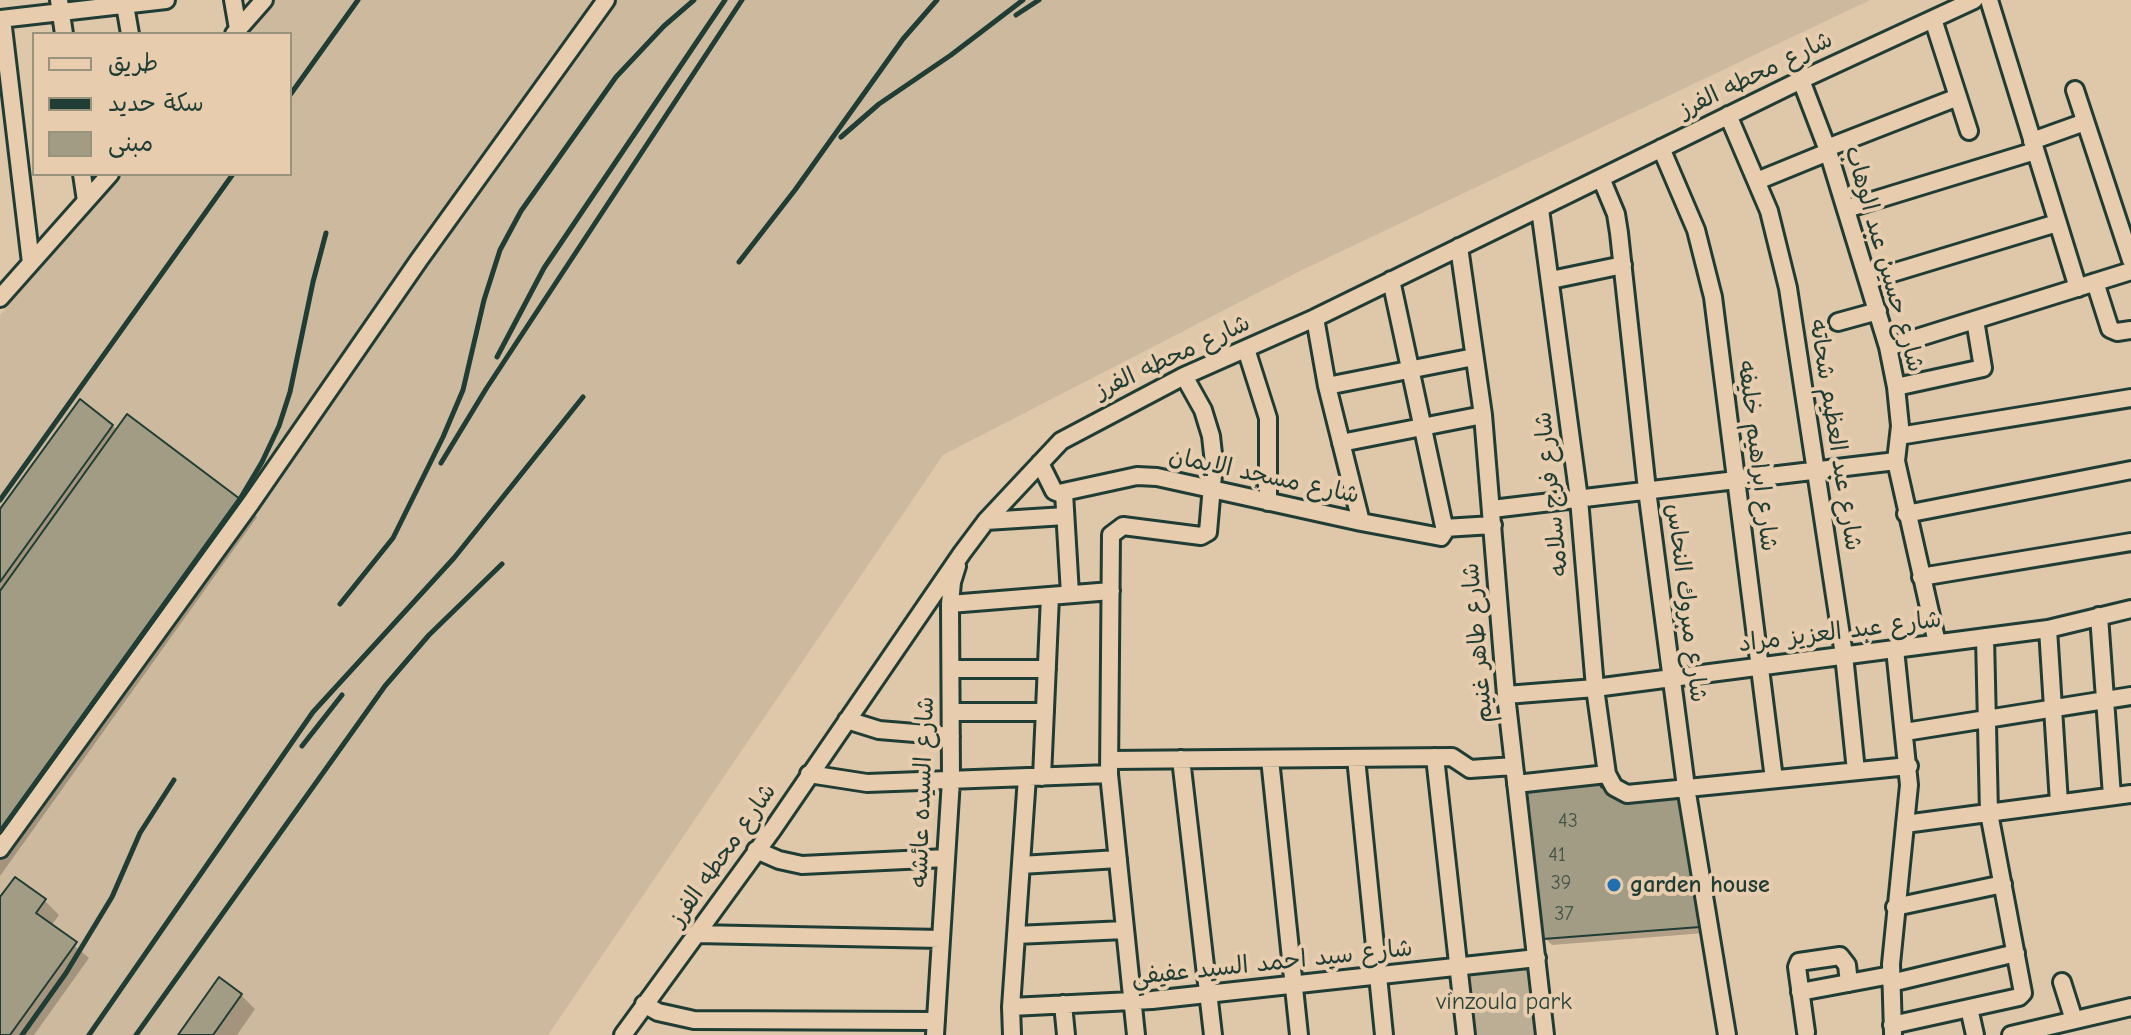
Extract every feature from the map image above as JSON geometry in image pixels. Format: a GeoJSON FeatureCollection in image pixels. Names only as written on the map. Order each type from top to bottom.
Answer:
{"type":"FeatureCollection","features":[{"type":"Feature","properties":{"kind":"street"},"geometry":{"type":"LineString","coordinates":[[31,263],[1,19],[60,6],[125,5],[166,0]]}},
{"type":"Feature","properties":{"kind":"street"},"geometry":{"type":"LineString","coordinates":[[233,0],[236,32]]}},
{"type":"Feature","properties":{"kind":"street"},"geometry":{"type":"LineString","coordinates":[[236,32],[264,0]]}},
{"type":"Feature","properties":{"kind":"street"},"geometry":{"type":"LineString","coordinates":[[0,849],[251,503],[419,260],[606,0]]}},
{"type":"Feature","properties":{"kind":"street","name":"شارع محطه الفرز"},"geometry":{"type":"LineString","coordinates":[[623,1035],[962,553],[986,521],[1061,441],[1080,428],[1184,376],[1315,318],[1728,115],[1974,0]]}},
{"type":"Feature","properties":{"kind":"street"},"geometry":{"type":"LineString","coordinates":[[1989,0],[2078,288]]}},
{"type":"Feature","properties":{"kind":"street"},"geometry":{"type":"LineString","coordinates":[[125,5],[130,32]]}},
{"type":"Feature","properties":{"kind":"street"},"geometry":{"type":"LineString","coordinates":[[60,6],[64,32]]}},
{"type":"Feature","properties":{"kind":"street"},"geometry":{"type":"LineString","coordinates":[[1933,19],[1969,131]]}},
{"type":"Feature","properties":{"kind":"street","name":"شارع حسين عبد الوهاب"},"geometry":{"type":"LineString","coordinates":[[1801,80],[1827,150],[1888,347],[1896,387],[1899,436],[1896,461],[1937,643]]}},
{"type":"Feature","properties":{"kind":"street"},"geometry":{"type":"LineString","coordinates":[[2075,90],[2131,260]]}},
{"type":"Feature","properties":{"kind":"street"},"geometry":{"type":"LineString","coordinates":[[1757,181],[1958,97]]}},
{"type":"Feature","properties":{"kind":"street","name":"شارع عبد العظيم شحاته"},"geometry":{"type":"LineString","coordinates":[[1728,115],[1757,181],[1780,249],[1788,288],[1844,655],[1856,771]]}},
{"type":"Feature","properties":{"kind":"street"},"geometry":{"type":"LineString","coordinates":[[1846,209],[2033,146],[2085,122]]}},
{"type":"Feature","properties":{"kind":"street","name":"شارع ابراهيم خليفه"},"geometry":{"type":"LineString","coordinates":[[1661,148],[1684,197],[1706,263],[1713,297],[1774,779]]}},
{"type":"Feature","properties":{"kind":"street"},"geometry":{"type":"LineString","coordinates":[[82,176],[86,201]]}},
{"type":"Feature","properties":{"kind":"street"},"geometry":{"type":"LineString","coordinates":[[0,298],[108,176]]}},
{"type":"Feature","properties":{"kind":"street","name":"شارع مبروك النحاس"},"geometry":{"type":"LineString","coordinates":[[1601,178],[1616,214],[1647,490],[1686,787],[1727,1035]]}},
{"type":"Feature","properties":{"kind":"street","name":"شارع فرج سلامه"},"geometry":{"type":"LineString","coordinates":[[1540,209],[1579,499],[1595,688],[1607,774]]}},
{"type":"Feature","properties":{"kind":"street"},"geometry":{"type":"LineString","coordinates":[[1869,280],[2057,223]]}},
{"type":"Feature","properties":{"kind":"street","name":"شارع طاهر غنيم"},"geometry":{"type":"LineString","coordinates":[[1459,247],[1483,415],[1506,695],[1545,1035]]}},
{"type":"Feature","properties":{"kind":"street"},"geometry":{"type":"LineString","coordinates":[[1551,280],[1623,265]]}},
{"type":"Feature","properties":{"kind":"street"},"geometry":{"type":"LineString","coordinates":[[1888,347],[2131,271]]}},
{"type":"Feature","properties":{"kind":"street"},"geometry":{"type":"LineString","coordinates":[[1391,280],[1445,530],[1579,499],[1896,461]]}},
{"type":"Feature","properties":{"kind":"street"},"geometry":{"type":"LineString","coordinates":[[2095,282],[2110,329],[2117,332],[2131,330]]}},
{"type":"Feature","properties":{"kind":"street"},"geometry":{"type":"LineString","coordinates":[[1838,322],[1878,311]]}},
{"type":"Feature","properties":{"kind":"street"},"geometry":{"type":"LineString","coordinates":[[1315,318],[1327,386],[1361,522]]}},
{"type":"Feature","properties":{"kind":"street"},"geometry":{"type":"LineString","coordinates":[[1896,387],[1983,368],[1975,320]]}},
{"type":"Feature","properties":{"kind":"street"},"geometry":{"type":"LineString","coordinates":[[1246,349],[1268,418],[1268,502]]}},
{"type":"Feature","properties":{"kind":"street"},"geometry":{"type":"LineString","coordinates":[[1327,386],[1474,357]]}},
{"type":"Feature","properties":{"kind":"street"},"geometry":{"type":"LineString","coordinates":[[1136,1035],[1110,767],[1111,535],[1123,526],[1204,535],[1208,532],[1214,463],[1211,436],[1203,410],[1184,376]]}},
{"type":"Feature","properties":{"kind":"street"},"geometry":{"type":"LineString","coordinates":[[1899,436],[2131,398]]}},
{"type":"Feature","properties":{"kind":"street"},"geometry":{"type":"LineString","coordinates":[[1341,443],[1483,415]]}},
{"type":"Feature","properties":{"kind":"street"},"geometry":{"type":"LineString","coordinates":[[1040,463],[1054,491],[1064,493],[1070,594]]}},
{"type":"Feature","properties":{"kind":"street"},"geometry":{"type":"LineString","coordinates":[[1906,514],[2131,470]]}},
{"type":"Feature","properties":{"kind":"street","name":"شارع مسجد الايمان"},"geometry":{"type":"LineString","coordinates":[[1064,493],[1137,476],[1157,477],[1438,538],[1445,530]]}},
{"type":"Feature","properties":{"kind":"street"},"geometry":{"type":"LineString","coordinates":[[986,521],[1065,516]]}},
{"type":"Feature","properties":{"kind":"street"},"geometry":{"type":"LineString","coordinates":[[1921,577],[2131,542]]}},
{"type":"Feature","properties":{"kind":"street","name":"شارع السيده عائشه"},"geometry":{"type":"LineString","coordinates":[[935,1028],[951,780],[950,604],[952,582],[962,553]]}},
{"type":"Feature","properties":{"kind":"street"},"geometry":{"type":"LineString","coordinates":[[950,604],[1111,591]]}},
{"type":"Feature","properties":{"kind":"street"},"geometry":{"type":"LineString","coordinates":[[1012,1035],[1011,1007],[1021,865],[1045,712],[1050,596]]}},
{"type":"Feature","properties":{"kind":"street","name":"شارع عبد العزيز مراد"},"geometry":{"type":"LineString","coordinates":[[1506,695],[1595,688],[2048,629],[2131,609]]}},
{"type":"Feature","properties":{"kind":"street"},"geometry":{"type":"LineString","coordinates":[[2099,616],[2112,796]]}},
{"type":"Feature","properties":{"kind":"street"},"geometry":{"type":"LineString","coordinates":[[2048,629],[2059,803]]}},
{"type":"Feature","properties":{"kind":"street"},"geometry":{"type":"LineString","coordinates":[[1895,649],[1909,766],[1895,907],[1892,1030],[2019,997],[2023,990],[1989,813],[1985,637]]}},
{"type":"Feature","properties":{"kind":"street"},"geometry":{"type":"LineString","coordinates":[[951,669],[1047,669]]}},
{"type":"Feature","properties":{"kind":"street"},"geometry":{"type":"LineString","coordinates":[[1905,732],[2131,696]]}},
{"type":"Feature","properties":{"kind":"street"},"geometry":{"type":"LineString","coordinates":[[951,712],[1045,712]]}},
{"type":"Feature","properties":{"kind":"street"},"geometry":{"type":"LineString","coordinates":[[847,720],[879,730],[951,736]]}},
{"type":"Feature","properties":{"kind":"street"},"geometry":{"type":"LineString","coordinates":[[1435,757],[1466,1035]]}},
{"type":"Feature","properties":{"kind":"street"},"geometry":{"type":"LineString","coordinates":[[809,774],[867,783],[1035,777],[1181,759],[1452,757],[1470,769],[1514,766]]}},
{"type":"Feature","properties":{"kind":"street"},"geometry":{"type":"LineString","coordinates":[[1356,758],[1384,1035]]}},
{"type":"Feature","properties":{"kind":"street"},"geometry":{"type":"LineString","coordinates":[[1181,759],[1213,1035]]}},
{"type":"Feature","properties":{"kind":"street"},"geometry":{"type":"LineString","coordinates":[[1270,759],[1299,1035]]}},
{"type":"Feature","properties":{"kind":"street"},"geometry":{"type":"LineString","coordinates":[[1516,784],[1607,774],[1617,790],[1627,794],[1909,766]]}},
{"type":"Feature","properties":{"kind":"street"},"geometry":{"type":"LineString","coordinates":[[1905,824],[2131,794]]}},
{"type":"Feature","properties":{"kind":"street"},"geometry":{"type":"LineString","coordinates":[[756,850],[802,865],[946,858]]}},
{"type":"Feature","properties":{"kind":"street"},"geometry":{"type":"LineString","coordinates":[[1021,865],[1118,859]]}},
{"type":"Feature","properties":{"kind":"street"},"geometry":{"type":"LineString","coordinates":[[1895,907],[2003,884]]}},
{"type":"Feature","properties":{"kind":"street"},"geometry":{"type":"LineString","coordinates":[[1016,935],[1125,930]]}},
{"type":"Feature","properties":{"kind":"street"},"geometry":{"type":"LineString","coordinates":[[695,934],[941,939]]}},
{"type":"Feature","properties":{"kind":"street"},"geometry":{"type":"LineString","coordinates":[[1800,992],[1891,979],[2016,953]]}},
{"type":"Feature","properties":{"kind":"street"},"geometry":{"type":"LineString","coordinates":[[1806,1032],[1797,964],[1802,960],[1840,956],[1847,965],[1849,983]]}},
{"type":"Feature","properties":{"kind":"street","name":"شارع سيد احمد السيد عفيفي"},"geometry":{"type":"LineString","coordinates":[[1011,1007],[1132,1001],[1537,958]]}},
{"type":"Feature","properties":{"kind":"street"},"geometry":{"type":"LineString","coordinates":[[1820,958],[1823,988]]}},
{"type":"Feature","properties":{"kind":"street"},"geometry":{"type":"LineString","coordinates":[[2062,982],[2074,1020]]}},
{"type":"Feature","properties":{"kind":"street"},"geometry":{"type":"LineString","coordinates":[[644,1004],[681,1027],[935,1028]]}},
{"type":"Feature","properties":{"kind":"street"},"geometry":{"type":"LineString","coordinates":[[1063,1004],[1066,1035]]}},
{"type":"Feature","properties":{"kind":"street"},"geometry":{"type":"LineString","coordinates":[[2011,1035],[2131,1007]]}},
{"type":"Feature","properties":{"kind":"street"},"geometry":{"type":"LineString","coordinates":[[1969,1008],[1975,1035]]}},
{"type":"Feature","properties":{"kind":"shaded area"},"geometry":{"type":"Polygon","coordinates":[[[268,0],[1870,0],[1302,270],[943,455],[548,1035],[0,1035],[0,315],[118,176],[292,176],[292,32],[241,32],[268,0]]]}},
{"type":"Feature","properties":{"kind":"green space","name":"vinzoula park"},"geometry":{"type":"Polygon","coordinates":[[[1534,964],[1542,1035],[1468,1035],[1461,973],[1534,964]]]}},
{"type":"Feature","properties":{"kind":"building"},"geometry":{"type":"Polygon","coordinates":[[[80,399],[113,425],[0,582],[0,509],[80,399]]]}},
{"type":"Feature","properties":{"kind":"building"},"geometry":{"type":"Polygon","coordinates":[[[127,414],[244,502],[0,843],[0,591],[127,414]]]}},
{"type":"Feature","properties":{"kind":"building","name":"garden house"},"geometry":{"type":"Polygon","coordinates":[[[1599,781],[1601,787],[1608,790],[1681,797],[1700,927],[1543,939],[1528,843],[1525,793],[1599,781]]]}},
{"type":"Feature","properties":{"kind":"building"},"geometry":{"type":"Polygon","coordinates":[[[15,877],[46,899],[36,913],[77,942],[10,1035],[0,1035],[0,897],[15,877]]]}},
{"type":"Feature","properties":{"kind":"building"},"geometry":{"type":"Polygon","coordinates":[[[219,977],[242,994],[213,1035],[178,1035],[219,977]]]}},
{"type":"Feature","properties":{"kind":"railway"},"geometry":{"type":"LineString","coordinates":[[292,92],[358,0]]}},
{"type":"Feature","properties":{"kind":"railway"},"geometry":{"type":"LineString","coordinates":[[340,604],[393,538],[443,437],[463,390],[484,300],[500,250],[521,211],[616,77],[664,26],[694,0]]}},
{"type":"Feature","properties":{"kind":"railway"},"geometry":{"type":"LineString","coordinates":[[497,357],[544,268],[725,0]]}},
{"type":"Feature","properties":{"kind":"railway"},"geometry":{"type":"LineString","coordinates":[[441,463],[486,389],[742,0]]}},
{"type":"Feature","properties":{"kind":"railway"},"geometry":{"type":"LineString","coordinates":[[739,262],[795,190],[903,39],[937,0]]}},
{"type":"Feature","properties":{"kind":"railway"},"geometry":{"type":"LineString","coordinates":[[841,137],[879,104],[951,55],[1023,0]]}},
{"type":"Feature","properties":{"kind":"railway"},"geometry":{"type":"LineString","coordinates":[[1016,15],[1039,0]]}},
{"type":"Feature","properties":{"kind":"railway"},"geometry":{"type":"LineString","coordinates":[[0,500],[232,176]]}},
{"type":"Feature","properties":{"kind":"railway"},"geometry":{"type":"LineString","coordinates":[[0,832],[240,499],[262,462],[279,426],[290,392],[326,233]]}},
{"type":"Feature","properties":{"kind":"railway"},"geometry":{"type":"LineString","coordinates":[[89,1035],[313,712],[454,558],[583,397]]}},
{"type":"Feature","properties":{"kind":"railway"},"geometry":{"type":"LineString","coordinates":[[136,1035],[385,686],[429,635],[502,564]]}},
{"type":"Feature","properties":{"kind":"railway"},"geometry":{"type":"LineString","coordinates":[[302,746],[342,695]]}},
{"type":"Feature","properties":{"kind":"railway"},"geometry":{"type":"LineString","coordinates":[[22,1035],[66,973],[112,897],[140,833],[174,780]]}},
{"type":"Feature","properties":{"kind":"place","name":"garden house"},"geometry":{"type":"Point","coordinates":[1614,885]}}]}
